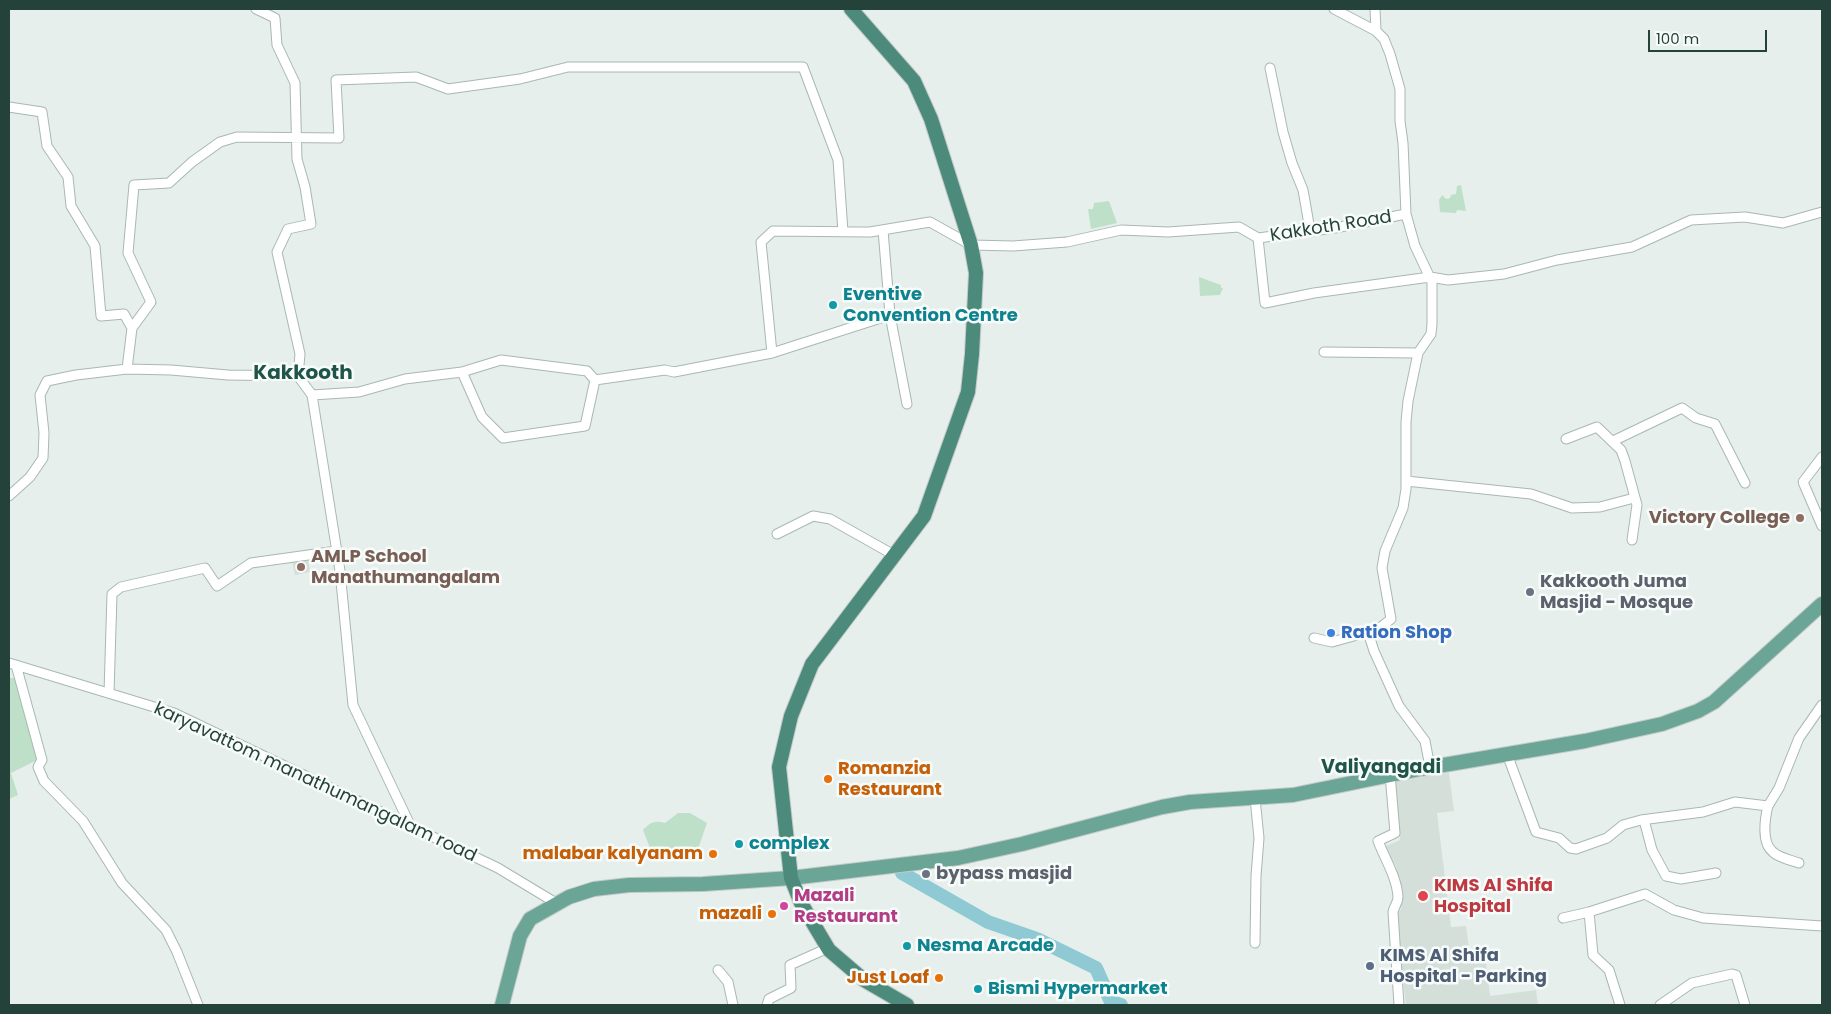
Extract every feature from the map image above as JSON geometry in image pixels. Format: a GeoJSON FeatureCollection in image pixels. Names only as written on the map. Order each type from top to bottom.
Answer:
{"type":"FeatureCollection","features":[{"type":"Feature","properties":{"kind":"highway"},"geometry":{"type":"LineString","coordinates":[[851,9],[914,81],[931,119],[971,245],[976,273],[968,392],[924,516],[812,664],[791,716],[779,767],[791,878],[801,904],[828,948],[864,980],[907,1005]]}},
{"type":"Feature","properties":{"kind":"main road"},"geometry":{"type":"LineString","coordinates":[[502,1005],[520,936],[530,919],[556,904],[594,889],[629,885],[703,884],[791,878],[958,858],[1022,844],[1162,807],[1190,802],[1293,795],[1390,774],[1662,724],[1714,702],[1822,604]]}},
{"type":"Feature","properties":{"kind":"street"},"geometry":{"type":"LineString","coordinates":[[256,9],[274,18],[277,44],[295,83],[297,159],[305,187],[311,224],[288,229],[277,252],[300,354],[298,376],[312,395],[337,551],[353,705],[411,827]]}},
{"type":"Feature","properties":{"kind":"street"},"geometry":{"type":"LineString","coordinates":[[1334,9],[1376,31],[1384,40],[1400,88],[1400,121],[1403,143],[1406,214]]}},
{"type":"Feature","properties":{"kind":"street"},"geometry":{"type":"LineString","coordinates":[[1375,9],[1376,31]]}},
{"type":"Feature","properties":{"kind":"street"},"geometry":{"type":"LineString","coordinates":[[127,370],[132,328],[151,302],[128,253],[134,185],[169,182],[192,162],[220,142],[237,137],[339,138],[336,80],[416,77],[448,89],[520,79],[568,67],[803,67],[838,160],[843,232]]}},
{"type":"Feature","properties":{"kind":"street"},"geometry":{"type":"LineString","coordinates":[[1270,68],[1292,163],[1303,190],[1310,230]]}},
{"type":"Feature","properties":{"kind":"street"},"geometry":{"type":"LineString","coordinates":[[9,107],[42,112],[47,146],[68,177],[71,206],[95,246],[101,316],[124,314],[132,328]]}},
{"type":"Feature","properties":{"kind":"street"},"geometry":{"type":"LineString","coordinates":[[772,353],[761,242],[773,232],[883,230],[930,222],[971,245],[1013,246],[1067,242],[1121,230],[1168,232],[1239,227],[1258,238],[1265,303],[1314,293],[1430,277],[1448,280],[1504,274],[1557,260],[1632,247],[1691,220],[1745,217],[1782,223],[1822,212]]}},
{"type":"Feature","properties":{"kind":"street","name":"Kakkoth Road"},"geometry":{"type":"LineString","coordinates":[[1258,238],[1334,228],[1406,214],[1415,246],[1432,282],[1431,334],[1418,353],[1406,422],[1406,481],[1403,508],[1385,551],[1382,568],[1390,619],[1381,627],[1332,642],[1314,638]]}},
{"type":"Feature","properties":{"kind":"street"},"geometry":{"type":"LineString","coordinates":[[883,230],[890,315],[907,404]]}},
{"type":"Feature","properties":{"kind":"street"},"geometry":{"type":"LineString","coordinates":[[595,380],[665,370],[674,372],[772,353],[890,315]]}},
{"type":"Feature","properties":{"kind":"street"},"geometry":{"type":"LineString","coordinates":[[1324,352],[1418,353]]}},
{"type":"Feature","properties":{"kind":"street"},"geometry":{"type":"LineString","coordinates":[[312,395],[359,392],[405,379],[462,372],[501,360],[587,372],[595,380]]}},
{"type":"Feature","properties":{"kind":"street"},"geometry":{"type":"LineString","coordinates":[[9,496],[30,477],[43,458],[44,433],[40,396],[47,381],[76,375],[127,370],[171,370],[228,375],[298,376]]}},
{"type":"Feature","properties":{"kind":"street"},"geometry":{"type":"LineString","coordinates":[[462,372],[482,417],[503,438],[585,426],[595,380]]}},
{"type":"Feature","properties":{"kind":"street"},"geometry":{"type":"LineString","coordinates":[[1613,441],[1682,408],[1696,418],[1715,424],[1745,483]]}},
{"type":"Feature","properties":{"kind":"street"},"geometry":{"type":"LineString","coordinates":[[1566,439],[1597,427],[1621,450],[1637,505],[1632,540]]}},
{"type":"Feature","properties":{"kind":"street"},"geometry":{"type":"LineString","coordinates":[[1822,457],[1804,482],[1822,526]]}},
{"type":"Feature","properties":{"kind":"street"},"geometry":{"type":"LineString","coordinates":[[1406,481],[1531,494],[1572,508],[1600,507],[1634,498]]}},
{"type":"Feature","properties":{"kind":"street"},"geometry":{"type":"LineString","coordinates":[[777,534],[813,516],[830,519],[894,555]]}},
{"type":"Feature","properties":{"kind":"street"},"geometry":{"type":"LineString","coordinates":[[109,693],[112,594],[121,587],[206,568],[217,586],[250,563],[337,551]]}},
{"type":"Feature","properties":{"kind":"street"},"geometry":{"type":"LineString","coordinates":[[1368,632],[1374,651],[1399,706],[1425,741],[1430,767]]}},
{"type":"Feature","properties":{"kind":"street"},"geometry":{"type":"LineString","coordinates":[[12,664],[42,760],[38,767],[44,781],[83,821],[122,883],[166,930],[198,1005]]}},
{"type":"Feature","properties":{"kind":"street","name":"karyavattom manathumangalam road"},"geometry":{"type":"LineString","coordinates":[[12,664],[174,713],[498,868],[556,904]]}},
{"type":"Feature","properties":{"kind":"street"},"geometry":{"type":"LineString","coordinates":[[1799,863],[1777,855],[1769,848],[1765,825],[1768,806],[1778,788],[1799,738],[1822,705]]}},
{"type":"Feature","properties":{"kind":"street"},"geometry":{"type":"LineString","coordinates":[[1507,754],[1536,832],[1559,838],[1570,848],[1576,849],[1607,838],[1623,825],[1644,820],[1703,812],[1735,802],[1768,806]]}},
{"type":"Feature","properties":{"kind":"street"},"geometry":{"type":"LineString","coordinates":[[1390,774],[1395,833],[1378,841],[1394,878],[1398,894],[1398,901],[1393,912],[1399,1005]]}},
{"type":"Feature","properties":{"kind":"street"},"geometry":{"type":"LineString","coordinates":[[1254,943],[1259,838],[1255,798]]}},
{"type":"Feature","properties":{"kind":"street"},"geometry":{"type":"LineString","coordinates":[[1644,820],[1652,850],[1666,876],[1681,879],[1716,873]]}},
{"type":"Feature","properties":{"kind":"street"},"geometry":{"type":"LineString","coordinates":[[1563,918],[1589,912],[1645,894],[1674,910],[1703,918],[1822,926]]}},
{"type":"Feature","properties":{"kind":"street"},"geometry":{"type":"LineString","coordinates":[[1589,912],[1593,955],[1608,970],[1620,1005]]}},
{"type":"Feature","properties":{"kind":"street"},"geometry":{"type":"LineString","coordinates":[[768,1005],[769,999],[791,988],[790,965],[828,948]]}},
{"type":"Feature","properties":{"kind":"street"},"geometry":{"type":"LineString","coordinates":[[718,970],[728,982],[733,1005]]}},
{"type":"Feature","properties":{"kind":"street"},"geometry":{"type":"LineString","coordinates":[[1660,1005],[1692,983],[1732,974],[1736,975],[1745,1005]]}},
{"type":"Feature","properties":{"kind":"shaded area","name":"AMLP School Manathumangalam"},"geometry":{"type":"Polygon","coordinates":[[[308,559],[310,572],[295,575],[292,561],[308,559]]]}},
{"type":"Feature","properties":{"kind":"shaded area","name":"KIMS Al Shifa Hospital"},"geometry":{"type":"Polygon","coordinates":[[[1449,773],[1454,811],[1437,813],[1451,927],[1466,926],[1469,949],[1484,948],[1490,996],[1536,990],[1538,1005],[1406,1005],[1395,912],[1401,910],[1396,866],[1384,847],[1400,840],[1393,780],[1449,773]]]}},
{"type":"Feature","properties":{"kind":"green space"},"geometry":{"type":"Polygon","coordinates":[[[1461,185],[1466,211],[1457,210],[1456,213],[1440,212],[1439,200],[1442,195],[1446,199],[1450,198],[1451,195],[1456,194],[1457,186],[1461,185]]]}},
{"type":"Feature","properties":{"kind":"green space"},"geometry":{"type":"Polygon","coordinates":[[[1109,201],[1117,223],[1091,229],[1088,209],[1093,209],[1094,203],[1109,201]]]}},
{"type":"Feature","properties":{"kind":"green space"},"geometry":{"type":"Polygon","coordinates":[[[1199,277],[1221,285],[1221,288],[1223,288],[1220,295],[1200,296],[1199,277]]]}},
{"type":"Feature","properties":{"kind":"green space"},"geometry":{"type":"Polygon","coordinates":[[[9,678],[15,678],[37,760],[11,773],[18,795],[9,799],[9,678]]]}},
{"type":"Feature","properties":{"kind":"green space"},"geometry":{"type":"Polygon","coordinates":[[[678,813],[690,813],[707,823],[698,849],[655,861],[643,830],[653,822],[665,823],[678,813]]]}},
{"type":"Feature","properties":{"kind":"waterway"},"geometry":{"type":"LineString","coordinates":[[902,873],[988,922],[1037,939],[1096,968],[1111,1002],[1121,1005]]}},
{"type":"Feature","properties":{"kind":"place","name":"Eventive Convention Centre"},"geometry":{"type":"Point","coordinates":[833,305]}},
{"type":"Feature","properties":{"kind":"place","name":"Victory College"},"geometry":{"type":"Point","coordinates":[1800,518]}},
{"type":"Feature","properties":{"kind":"place","name":"AMLP School Manathumangalam"},"geometry":{"type":"Point","coordinates":[301,567]}},
{"type":"Feature","properties":{"kind":"place","name":"Kakkooth Juma Masjid - Mosque"},"geometry":{"type":"Point","coordinates":[1530,592]}},
{"type":"Feature","properties":{"kind":"place","name":"Ration Shop"},"geometry":{"type":"Point","coordinates":[1331,633]}},
{"type":"Feature","properties":{"kind":"place","name":"Romanzia Restaurant"},"geometry":{"type":"Point","coordinates":[828,779]}},
{"type":"Feature","properties":{"kind":"place","name":"complex"},"geometry":{"type":"Point","coordinates":[739,844]}},
{"type":"Feature","properties":{"kind":"place","name":"malabar kalyanam"},"geometry":{"type":"Point","coordinates":[713,854]}},
{"type":"Feature","properties":{"kind":"place","name":"bypass masjid"},"geometry":{"type":"Point","coordinates":[926,874]}},
{"type":"Feature","properties":{"kind":"place","name":"KIMS Al Shifa Hospital"},"geometry":{"type":"Point","coordinates":[1423,896]}},
{"type":"Feature","properties":{"kind":"place","name":"Mazali Restaurant"},"geometry":{"type":"Point","coordinates":[784,906]}},
{"type":"Feature","properties":{"kind":"place","name":"mazali"},"geometry":{"type":"Point","coordinates":[772,914]}},
{"type":"Feature","properties":{"kind":"place","name":"Nesma Arcade"},"geometry":{"type":"Point","coordinates":[907,946]}},
{"type":"Feature","properties":{"kind":"place","name":"KIMS Al Shifa Hospital - Parking"},"geometry":{"type":"Point","coordinates":[1370,966]}},
{"type":"Feature","properties":{"kind":"place","name":"Just Loaf"},"geometry":{"type":"Point","coordinates":[939,978]}},
{"type":"Feature","properties":{"kind":"place","name":"Bismi Hypermarket"},"geometry":{"type":"Point","coordinates":[978,989]}},
{"type":"Feature","properties":{"kind":"district","name":"Kakkooth"},"geometry":{"type":"Point","coordinates":[303,374]}},
{"type":"Feature","properties":{"kind":"district","name":"Valiyangadi"},"geometry":{"type":"Point","coordinates":[1381,768]}}]}
